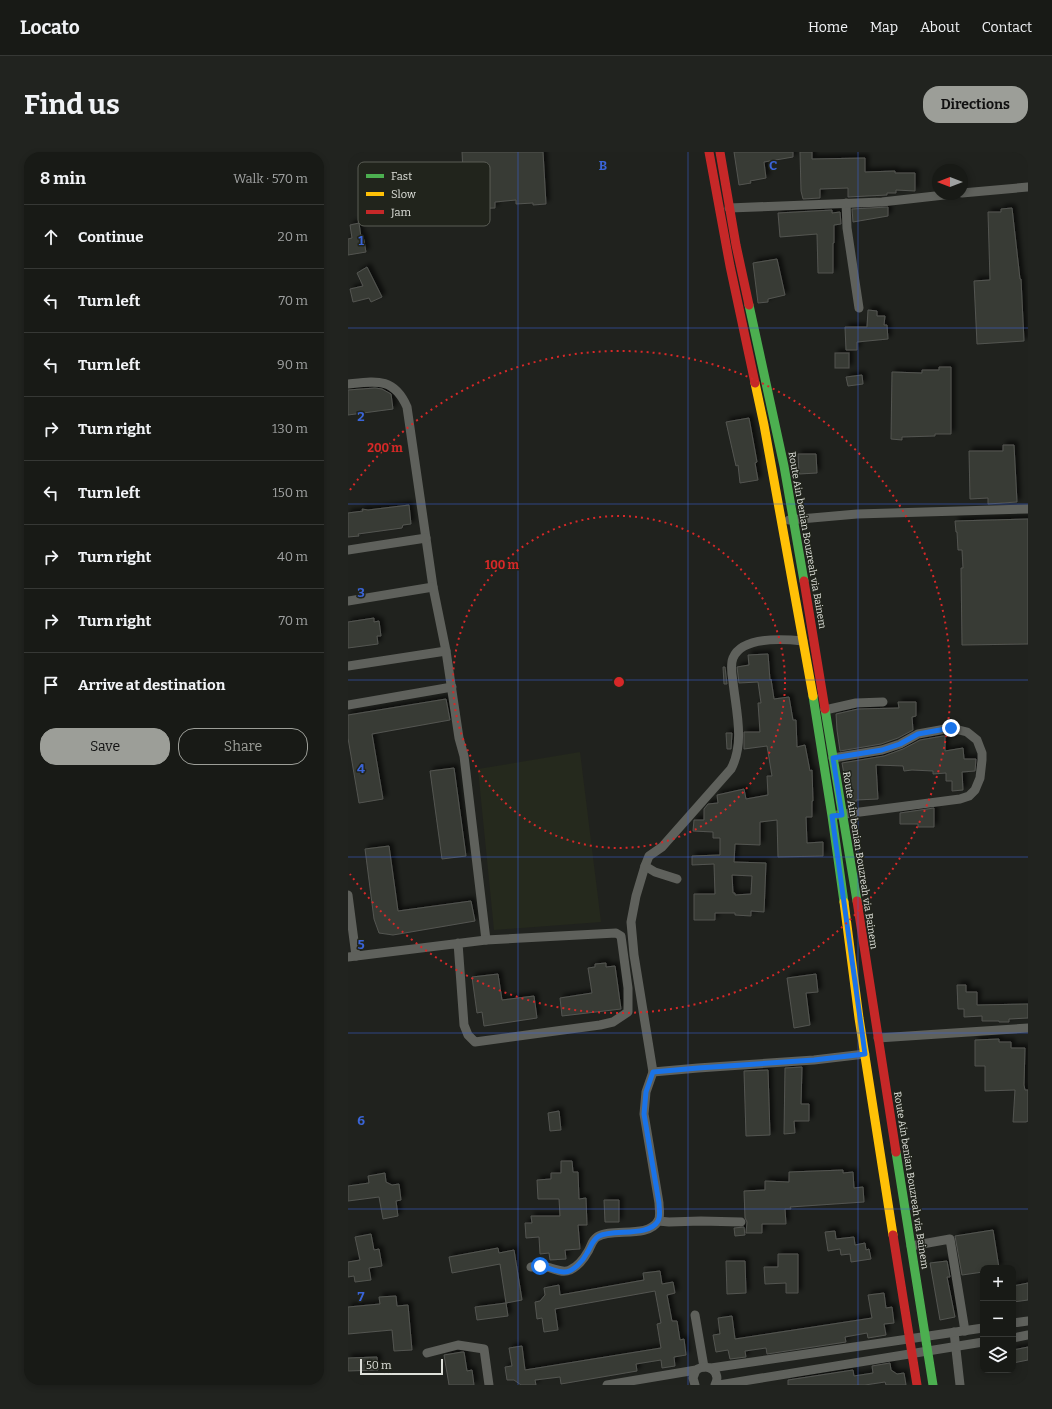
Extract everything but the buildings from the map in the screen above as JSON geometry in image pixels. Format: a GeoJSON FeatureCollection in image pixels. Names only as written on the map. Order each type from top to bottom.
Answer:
{"type":"FeatureCollection","features":[{"type":"Feature","properties":{"kind":"main road"},"geometry":{"type":"LineString","coordinates":[[709,152],[730,266],[764,425],[820,737],[865,1054],[910,1338],[916,1385]]}},
{"type":"Feature","properties":{"kind":"main road","name":"Route Ain benian Bouzreah via Bainem"},"geometry":{"type":"LineString","coordinates":[[720,152],[729,208],[780,445],[794,519],[933,1385]]}},
{"type":"Feature","properties":{"kind":"street"},"geometry":{"type":"LineString","coordinates":[[968,192],[1028,187]]}},
{"type":"Feature","properties":{"kind":"street"},"geometry":{"type":"LineString","coordinates":[[729,208],[882,202],[932,196]]}},
{"type":"Feature","properties":{"kind":"street"},"geometry":{"type":"LineString","coordinates":[[846,203],[847,228],[859,308]]}},
{"type":"Feature","properties":{"kind":"street"},"geometry":{"type":"LineString","coordinates":[[348,384],[374,382],[385,384],[394,388],[402,396],[407,407],[433,587],[446,651],[459,738],[464,756],[486,940]]}},
{"type":"Feature","properties":{"kind":"street"},"geometry":{"type":"LineString","coordinates":[[782,522],[794,519],[857,514],[1028,510]]}},
{"type":"Feature","properties":{"kind":"street"},"geometry":{"type":"LineString","coordinates":[[348,550],[426,538]]}},
{"type":"Feature","properties":{"kind":"street"},"geometry":{"type":"LineString","coordinates":[[348,601],[433,587]]}},
{"type":"Feature","properties":{"kind":"street"},"geometry":{"type":"LineString","coordinates":[[531,1267],[548,1267],[563,1272],[570,1270],[577,1266],[587,1254],[593,1241],[597,1237],[613,1233],[646,1230],[655,1225],[658,1221],[660,1214],[659,1203],[644,1114],[646,1092],[653,1072],[634,955],[631,922],[636,896],[648,856],[662,847],[728,773],[735,762],[739,732],[731,670],[734,655],[742,648],[754,642],[783,639],[802,641]]}},
{"type":"Feature","properties":{"kind":"street"},"geometry":{"type":"LineString","coordinates":[[348,666],[446,651]]}},
{"type":"Feature","properties":{"kind":"street"},"geometry":{"type":"LineString","coordinates":[[348,705],[452,687]]}},
{"type":"Feature","properties":{"kind":"street"},"geometry":{"type":"LineString","coordinates":[[825,710],[856,703],[883,702]]}},
{"type":"Feature","properties":{"kind":"street"},"geometry":{"type":"LineString","coordinates":[[832,816],[960,799],[969,796],[975,790],[980,778],[982,753],[977,740],[973,735],[951,728],[918,734],[900,744],[882,750],[833,758]]}},
{"type":"Feature","properties":{"kind":"street"},"geometry":{"type":"LineString","coordinates":[[645,866],[655,872],[677,879]]}},
{"type":"Feature","properties":{"kind":"street"},"geometry":{"type":"LineString","coordinates":[[348,895],[352,957],[486,940],[616,933],[621,936]]}},
{"type":"Feature","properties":{"kind":"street"},"geometry":{"type":"LineString","coordinates":[[458,943],[464,1025],[468,1035],[475,1042],[600,1025],[613,1022],[628,1012],[628,988],[621,936],[631,922]]}},
{"type":"Feature","properties":{"kind":"street"},"geometry":{"type":"LineString","coordinates":[[878,1038],[1028,1028]]}},
{"type":"Feature","properties":{"kind":"street"},"geometry":{"type":"LineString","coordinates":[[653,1072],[821,1059],[865,1054]]}},
{"type":"Feature","properties":{"kind":"street"},"geometry":{"type":"LineString","coordinates":[[658,1221],[741,1222]]}},
{"type":"Feature","properties":{"kind":"street"},"geometry":{"type":"LineString","coordinates":[[911,1246],[950,1239],[965,1331]]}},
{"type":"Feature","properties":{"kind":"street"},"geometry":{"type":"LineString","coordinates":[[695,1315],[704,1368]]}},
{"type":"Feature","properties":{"kind":"street"},"geometry":{"type":"LineString","coordinates":[[1016,1323],[1028,1321]]}},
{"type":"Feature","properties":{"kind":"street"},"geometry":{"type":"LineString","coordinates":[[607,1385],[704,1368],[980,1328]]}},
{"type":"Feature","properties":{"kind":"street"},"geometry":{"type":"LineString","coordinates":[[954,1332],[960,1385]]}},
{"type":"Feature","properties":{"kind":"street"},"geometry":{"type":"LineString","coordinates":[[1016,1337],[1028,1335]]}},
{"type":"Feature","properties":{"kind":"street"},"geometry":{"type":"LineString","coordinates":[[720,1385],[980,1343]]}},
{"type":"Feature","properties":{"kind":"street"},"geometry":{"type":"LineString","coordinates":[[427,1353],[458,1345],[484,1349],[489,1385]]}},
{"type":"Feature","properties":{"kind":"street"},"geometry":{"type":"LineString","coordinates":[[695,1385],[693,1378],[704,1368]]}},
{"type":"Feature","properties":{"kind":"street"},"geometry":{"type":"LineString","coordinates":[[704,1368],[716,1374],[717,1378],[715,1385]]}},
{"type":"Feature","properties":{"kind":"shaded area"},"geometry":{"type":"Polygon","coordinates":[[[580,752],[601,922],[494,930],[478,769],[580,752]]]}},
{"type":"Feature","properties":{"kind":"traffic: fast"},"geometry":{"type":"LineString","coordinates":[[749,305],[784,466],[804,581]]}},
{"type":"Feature","properties":{"kind":"traffic: fast"},"geometry":{"type":"LineString","coordinates":[[813,696],[844,902]]}},
{"type":"Feature","properties":{"kind":"traffic: fast"},"geometry":{"type":"LineString","coordinates":[[825,709],[857,901]]}},
{"type":"Feature","properties":{"kind":"traffic: fast"},"geometry":{"type":"LineString","coordinates":[[896,1152],[933,1385]]}},
{"type":"Feature","properties":{"kind":"traffic: slow"},"geometry":{"type":"LineString","coordinates":[[755,383],[813,696]]}},
{"type":"Feature","properties":{"kind":"traffic: slow"},"geometry":{"type":"LineString","coordinates":[[844,902],[859,1018],[893,1235]]}},
{"type":"Feature","properties":{"kind":"traffic: jam"},"geometry":{"type":"LineString","coordinates":[[709,152],[730,266],[755,383]]}},
{"type":"Feature","properties":{"kind":"traffic: jam"},"geometry":{"type":"LineString","coordinates":[[720,152],[736,245],[749,305]]}},
{"type":"Feature","properties":{"kind":"traffic: jam"},"geometry":{"type":"LineString","coordinates":[[804,581],[825,709]]}},
{"type":"Feature","properties":{"kind":"traffic: jam"},"geometry":{"type":"LineString","coordinates":[[857,901],[896,1152]]}},
{"type":"Feature","properties":{"kind":"traffic: jam"},"geometry":{"type":"LineString","coordinates":[[893,1235],[917,1385]]}},
{"type":"Feature","properties":{"kind":"route"},"geometry":{"type":"LineString","coordinates":[[540,1266],[563,1272],[570,1270],[577,1266],[587,1254],[593,1241],[597,1237],[613,1233],[646,1230],[655,1225],[658,1221],[660,1214],[659,1203],[646,1135],[644,1114],[646,1092],[653,1072],[814,1060],[865,1054],[832,816],[842,815],[833,758],[882,750],[900,744],[918,734],[951,728]]}}]}
